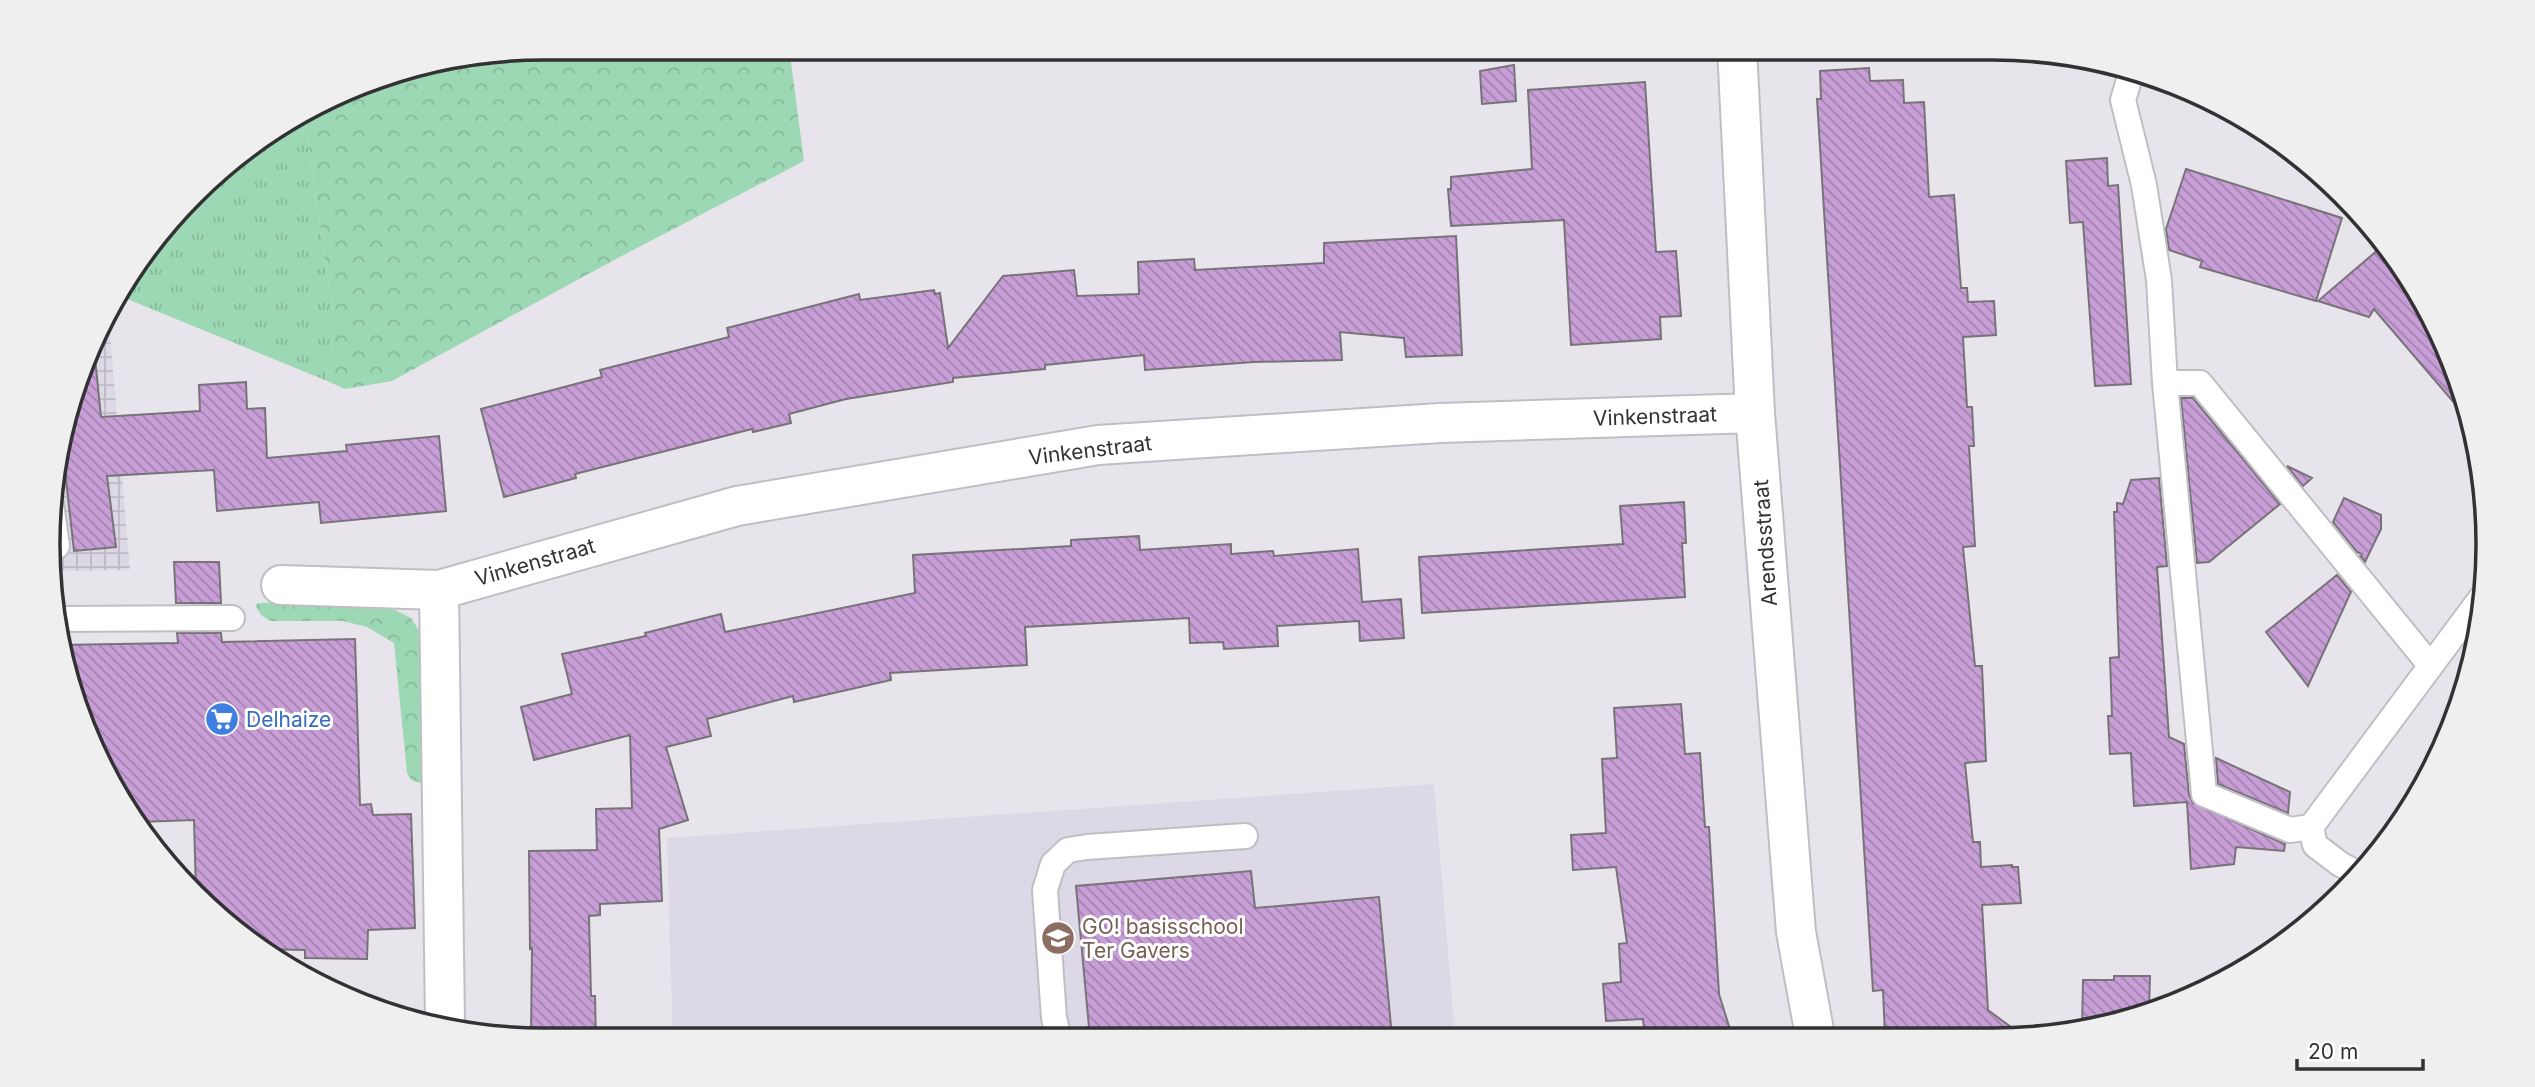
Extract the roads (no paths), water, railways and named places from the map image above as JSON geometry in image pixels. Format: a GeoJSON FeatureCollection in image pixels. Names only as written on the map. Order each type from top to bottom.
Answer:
{"type":"FeatureCollection","features":[{"type":"Feature","properties":{"kind":"street","name":"Arendsstraat"},"geometry":{"type":"LineString","coordinates":[[1738,60],[1755,413],[1796,932],[1814,1028]]}},
{"type":"Feature","properties":{"kind":"street","name":"Vinkenstraat"},"geometry":{"type":"LineString","coordinates":[[281,585],[439,590],[737,506],[1098,445],[1440,424],[1755,413]]}},
{"type":"Feature","properties":{"kind":"street"},"geometry":{"type":"LineString","coordinates":[[439,590],[445,1017]]}},
{"type":"Feature","properties":{"kind":"lane"},"geometry":{"type":"LineString","coordinates":[[2129,80],[2123,100],[2144,185],[2159,280],[2165,383],[2204,794],[2290,830],[2311,827],[2470,612]]}},
{"type":"Feature","properties":{"kind":"lane"},"geometry":{"type":"LineString","coordinates":[[2165,383],[2200,383],[2430,664]]}},
{"type":"Feature","properties":{"kind":"lane"},"geometry":{"type":"LineString","coordinates":[[66,619],[232,618]]}},
{"type":"Feature","properties":{"kind":"lane"},"geometry":{"type":"LineString","coordinates":[[2311,827],[2315,845],[2349,869]]}},
{"type":"Feature","properties":{"kind":"lane"},"geometry":{"type":"LineString","coordinates":[[1056,1028],[1045,890],[1053,864],[1069,850],[1087,847],[1245,836]]}},
{"type":"Feature","properties":{"kind":"place","name":"Delhaize"},"geometry":{"type":"Point","coordinates":[222,719]}},
{"type":"Feature","properties":{"kind":"place","name":"GO! basisschool Ter Gavers"},"geometry":{"type":"Point","coordinates":[1058,938]}}]}
